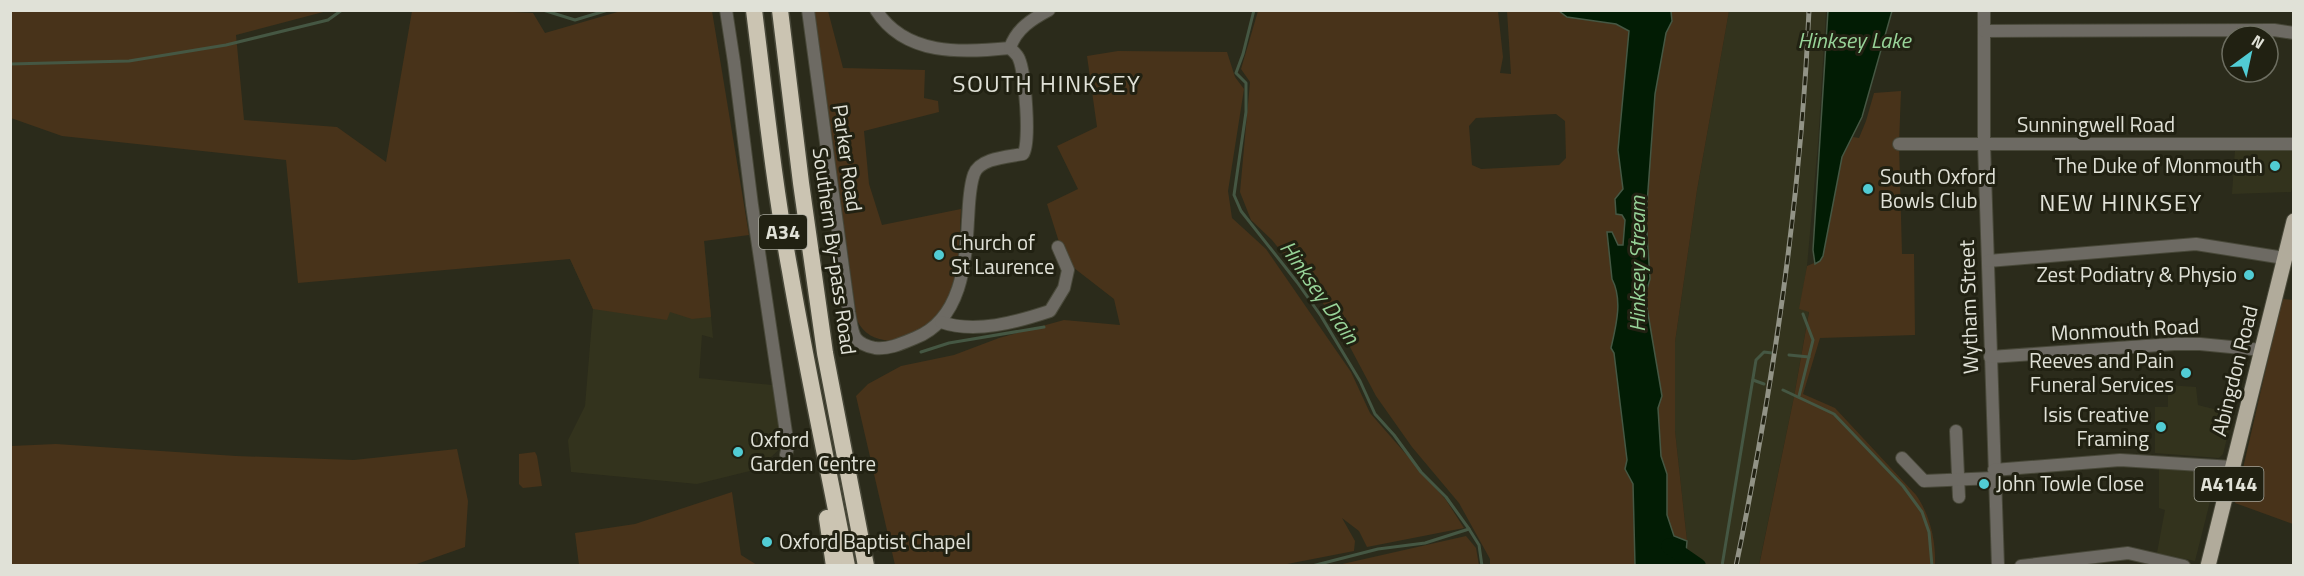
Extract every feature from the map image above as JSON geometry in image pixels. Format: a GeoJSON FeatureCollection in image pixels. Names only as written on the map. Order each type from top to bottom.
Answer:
{"type":"FeatureCollection","features":[{"type":"Feature","properties":{"kind":"highway","name":"Southern By-pass Road"},"geometry":{"type":"LineString","coordinates":[[754,10],[788,259],[823,451]]}},
{"type":"Feature","properties":{"kind":"highway","name":"Southern By-pass Road"},"geometry":{"type":"LineString","coordinates":[[780,10],[813,274],[851,496]]}},
{"type":"Feature","properties":{"kind":"highway"},"geometry":{"type":"LineString","coordinates":[[823,451],[826,508],[834,566]]}},
{"type":"Feature","properties":{"kind":"highway","name":"A34"},"geometry":{"type":"LineString","coordinates":[[823,451],[847,566]]}},
{"type":"Feature","properties":{"kind":"highway"},"geometry":{"type":"LineString","coordinates":[[851,496],[872,566]]}},
{"type":"Feature","properties":{"kind":"highway","name":"A34"},"geometry":{"type":"LineString","coordinates":[[851,496],[866,566]]}},
{"type":"Feature","properties":{"kind":"main road","name":"Abingdon Road"},"geometry":{"type":"LineString","coordinates":[[2208,566],[2294,221]]}},
{"type":"Feature","properties":{"kind":"street"},"geometry":{"type":"LineString","coordinates":[[726,10],[788,446],[786,455]]}},
{"type":"Feature","properties":{"kind":"street","name":"Parker Road"},"geometry":{"type":"LineString","coordinates":[[808,10],[854,336],[860,344],[880,348],[899,344],[925,334],[941,322]]}},
{"type":"Feature","properties":{"kind":"street"},"geometry":{"type":"LineString","coordinates":[[876,10],[884,24],[905,38],[929,48],[980,51],[1010,48]]}},
{"type":"Feature","properties":{"kind":"street"},"geometry":{"type":"LineString","coordinates":[[1010,48],[1015,36],[1028,22],[1049,10]]}},
{"type":"Feature","properties":{"kind":"street","name":"Wytham Street"},"geometry":{"type":"LineString","coordinates":[[1983,10],[1984,144],[1998,566]]}},
{"type":"Feature","properties":{"kind":"street"},"geometry":{"type":"LineString","coordinates":[[1984,31],[2274,30],[2294,33]]}},
{"type":"Feature","properties":{"kind":"street"},"geometry":{"type":"LineString","coordinates":[[1010,48],[1019,58],[1029,135],[1026,150],[1023,154],[996,159],[979,167],[974,174],[969,206],[967,245],[961,278],[954,302],[941,322],[972,328],[1050,311],[1064,288],[1068,270],[1060,252]]}},
{"type":"Feature","properties":{"kind":"street","name":"Sunningwell Road"},"geometry":{"type":"LineString","coordinates":[[1899,144],[2294,144]]}},
{"type":"Feature","properties":{"kind":"street"},"geometry":{"type":"LineString","coordinates":[[1988,261],[2196,244],[2284,258]]}},
{"type":"Feature","properties":{"kind":"street","name":"Monmouth Road"},"geometry":{"type":"LineString","coordinates":[[1990,357],[2174,344],[2262,350]]}},
{"type":"Feature","properties":{"kind":"street"},"geometry":{"type":"LineString","coordinates":[[1956,431],[1959,497]]}},
{"type":"Feature","properties":{"kind":"street"},"geometry":{"type":"LineString","coordinates":[[1902,458],[1924,481],[2120,460],[2233,467]]}},
{"type":"Feature","properties":{"kind":"street"},"geometry":{"type":"LineString","coordinates":[[2021,566],[2128,553],[2184,566]]}},
{"type":"Feature","properties":{"kind":"shaded area"},"geometry":{"type":"Polygon","coordinates":[[[11,11],[327,11],[236,35],[244,120],[337,127],[386,162],[412,11],[533,13],[545,33],[621,11],[712,11],[749,235],[704,241],[711,317],[692,319],[670,312],[667,320],[593,309],[570,259],[298,283],[286,160],[62,136],[11,118],[11,11]]]}},
{"type":"Feature","properties":{"kind":"shaded area"},"geometry":{"type":"Polygon","coordinates":[[[814,11],[828,11],[843,68],[925,70],[924,98],[938,101],[939,112],[864,131],[869,184],[882,225],[961,209],[957,262],[948,299],[928,327],[896,340],[890,341],[870,335],[857,320],[814,11]]]}},
{"type":"Feature","properties":{"kind":"shaded area"},"geometry":{"type":"Polygon","coordinates":[[[1258,11],[1498,11],[1503,57],[1500,73],[1511,74],[1507,11],[1559,11],[1567,17],[1617,24],[1629,31],[1632,12],[1618,11],[1729,11],[1697,190],[1675,342],[1675,431],[1687,541],[1685,565],[1490,565],[1490,559],[1459,503],[1412,447],[1376,396],[1334,317],[1272,240],[1251,220],[1240,192],[1250,82],[1241,69],[1258,11]],[[1556,114],[1476,118],[1469,126],[1472,165],[1481,169],[1559,165],[1566,158],[1565,121],[1556,114]]]}},
{"type":"Feature","properties":{"kind":"shaded area"},"geometry":{"type":"Polygon","coordinates":[[[1729,11],[1826,11],[1818,143],[1807,266],[1800,309],[1809,311],[1794,397],[1759,565],[1685,566],[1687,541],[1675,431],[1675,342],[1697,190],[1729,11]]]}},
{"type":"Feature","properties":{"kind":"shaded area"},"geometry":{"type":"Polygon","coordinates":[[[1118,51],[1227,52],[1235,77],[1244,89],[1228,191],[1232,218],[1266,249],[1351,372],[1370,413],[1446,500],[1464,528],[1367,547],[1359,531],[1342,518],[1355,541],[1354,551],[1282,565],[895,565],[856,396],[868,384],[901,366],[954,355],[999,338],[1064,320],[1120,325],[1114,299],[1065,261],[1047,204],[1078,189],[1057,146],[1097,127],[1087,56],[1118,51]]]}},
{"type":"Feature","properties":{"kind":"shaded area"},"geometry":{"type":"Polygon","coordinates":[[[1901,91],[1899,144],[1902,254],[1914,254],[1915,335],[1820,338],[1803,394],[1835,408],[1916,495],[1931,528],[1935,565],[1759,566],[1809,312],[1799,309],[1807,266],[1819,261],[1823,256],[1842,157],[1853,137],[1859,138],[1874,93],[1901,91]]]}},
{"type":"Feature","properties":{"kind":"shaded area"},"geometry":{"type":"Polygon","coordinates":[[[2235,150],[2293,151],[2291,192],[2232,194],[2235,150]]]}},
{"type":"Feature","properties":{"kind":"shaded area","name":"Oxford Garden Centre"},"geometry":{"type":"Polygon","coordinates":[[[704,240],[713,338],[702,335],[699,378],[772,385],[783,446],[758,469],[697,484],[571,472],[568,440],[585,406],[593,309],[570,259],[704,240]]]}},
{"type":"Feature","properties":{"kind":"shaded area"},"geometry":{"type":"Polygon","coordinates":[[[2282,299],[2293,300],[2293,524],[2235,503],[2282,299]]]}},
{"type":"Feature","properties":{"kind":"shaded area"},"geometry":{"type":"Polygon","coordinates":[[[2168,385],[2196,387],[2198,405],[2233,414],[2223,454],[2219,458],[2155,453],[2155,407],[2168,407],[2168,385]]]}},
{"type":"Feature","properties":{"kind":"shaded area"},"geometry":{"type":"Polygon","coordinates":[[[56,444],[236,456],[354,460],[457,449],[468,501],[465,547],[411,566],[11,565],[11,446],[56,444]]]}},
{"type":"Feature","properties":{"kind":"shaded area"},"geometry":{"type":"Polygon","coordinates":[[[535,452],[542,486],[523,488],[519,484],[519,454],[535,452]]]}},
{"type":"Feature","properties":{"kind":"shaded area"},"geometry":{"type":"Polygon","coordinates":[[[2159,466],[2215,471],[2217,474],[2195,561],[2157,553],[2165,510],[2159,508],[2159,466]]]}},
{"type":"Feature","properties":{"kind":"shaded area"},"geometry":{"type":"Polygon","coordinates":[[[732,492],[741,555],[757,565],[579,565],[575,533],[635,524],[732,492]]]}},
{"type":"Feature","properties":{"kind":"shaded area"},"geometry":{"type":"Polygon","coordinates":[[[1466,536],[1476,548],[1479,565],[1338,565],[1466,536]]]}},
{"type":"Feature","properties":{"kind":"water"},"geometry":{"type":"Polygon","coordinates":[[[1559,11],[1671,11],[1672,21],[1666,33],[1655,94],[1646,218],[1650,279],[1645,296],[1662,396],[1658,408],[1661,456],[1667,474],[1667,515],[1674,536],[1687,541],[1685,565],[1635,565],[1633,484],[1625,469],[1627,460],[1614,353],[1611,348],[1618,304],[1612,279],[1607,232],[1612,232],[1618,245],[1623,245],[1625,220],[1622,215],[1616,214],[1615,199],[1623,189],[1618,150],[1629,31],[1616,24],[1567,17],[1559,11]]]}},
{"type":"Feature","properties":{"kind":"water","name":"Hinksey Lake"},"geometry":{"type":"Polygon","coordinates":[[[1828,11],[1892,11],[1862,117],[1842,157],[1823,256],[1815,264],[1813,250],[1828,11]]]}},
{"type":"Feature","properties":{"kind":"waterway"},"geometry":{"type":"LineString","coordinates":[[10,64],[129,61],[226,45],[328,20],[342,10]]}},
{"type":"Feature","properties":{"kind":"waterway"},"geometry":{"type":"LineString","coordinates":[[543,10],[575,20],[608,10]]}},
{"type":"Feature","properties":{"kind":"waterway","name":"Hinksey Drain"},"geometry":{"type":"LineString","coordinates":[[1254,10],[1236,73],[1246,83],[1246,112],[1234,195],[1241,211],[1321,316],[1360,381],[1375,414],[1394,435],[1421,472],[1446,497],[1469,529],[1479,545],[1482,566]]}},
{"type":"Feature","properties":{"kind":"waterway"},"geometry":{"type":"LineString","coordinates":[[1799,396],[1813,340],[1803,314]]}},
{"type":"Feature","properties":{"kind":"waterway"},"geometry":{"type":"LineString","coordinates":[[921,352],[949,343],[1044,327]]}},
{"type":"Feature","properties":{"kind":"waterway"},"geometry":{"type":"LineString","coordinates":[[1722,566],[1756,360],[1764,352],[1772,353]]}},
{"type":"Feature","properties":{"kind":"waterway"},"geometry":{"type":"LineString","coordinates":[[1789,355],[1809,357]]}},
{"type":"Feature","properties":{"kind":"waterway"},"geometry":{"type":"LineString","coordinates":[[1753,380],[1764,384]]}},
{"type":"Feature","properties":{"kind":"waterway"},"geometry":{"type":"LineString","coordinates":[[1783,390],[1834,414],[1903,486],[1922,512],[1929,532],[1932,566]]}},
{"type":"Feature","properties":{"kind":"waterway"},"geometry":{"type":"LineString","coordinates":[[1312,566],[1378,549],[1425,543],[1469,529]]}},
{"type":"Feature","properties":{"kind":"waterway","name":"Hinksey Stream"},"geometry":{"type":"LineString","coordinates":[[1669,546],[1698,566]]}},
{"type":"Feature","properties":{"kind":"railway"},"geometry":{"type":"LineString","coordinates":[[1736,566],[1774,359],[1784,289],[1800,150],[1809,10]]}},
{"type":"Feature","properties":{"kind":"place","name":"The Duke of Monmouth"},"geometry":{"type":"Point","coordinates":[2275,166]}},
{"type":"Feature","properties":{"kind":"place","name":"South Oxford Bowls Club"},"geometry":{"type":"Point","coordinates":[1868,189]}},
{"type":"Feature","properties":{"kind":"place","name":"Church of St Laurence"},"geometry":{"type":"Point","coordinates":[939,255]}},
{"type":"Feature","properties":{"kind":"place","name":"Zest Podiatry & Physio"},"geometry":{"type":"Point","coordinates":[2249,275]}},
{"type":"Feature","properties":{"kind":"place","name":"Reeves and Pain Funeral Services"},"geometry":{"type":"Point","coordinates":[2186,373]}},
{"type":"Feature","properties":{"kind":"place","name":"Isis Creative Framing"},"geometry":{"type":"Point","coordinates":[2161,427]}},
{"type":"Feature","properties":{"kind":"place","name":"Oxford Garden Centre"},"geometry":{"type":"Point","coordinates":[738,452]}},
{"type":"Feature","properties":{"kind":"place","name":"John Towle Close"},"geometry":{"type":"Point","coordinates":[1984,484]}},
{"type":"Feature","properties":{"kind":"place","name":"Oxford Baptist Chapel"},"geometry":{"type":"Point","coordinates":[767,542]}},
{"type":"Feature","properties":{"kind":"district","name":"SOUTH HINKSEY"},"geometry":{"type":"Point","coordinates":[1047,84]}},
{"type":"Feature","properties":{"kind":"district","name":"NEW HINKSEY"},"geometry":{"type":"Point","coordinates":[2121,203]}}]}
